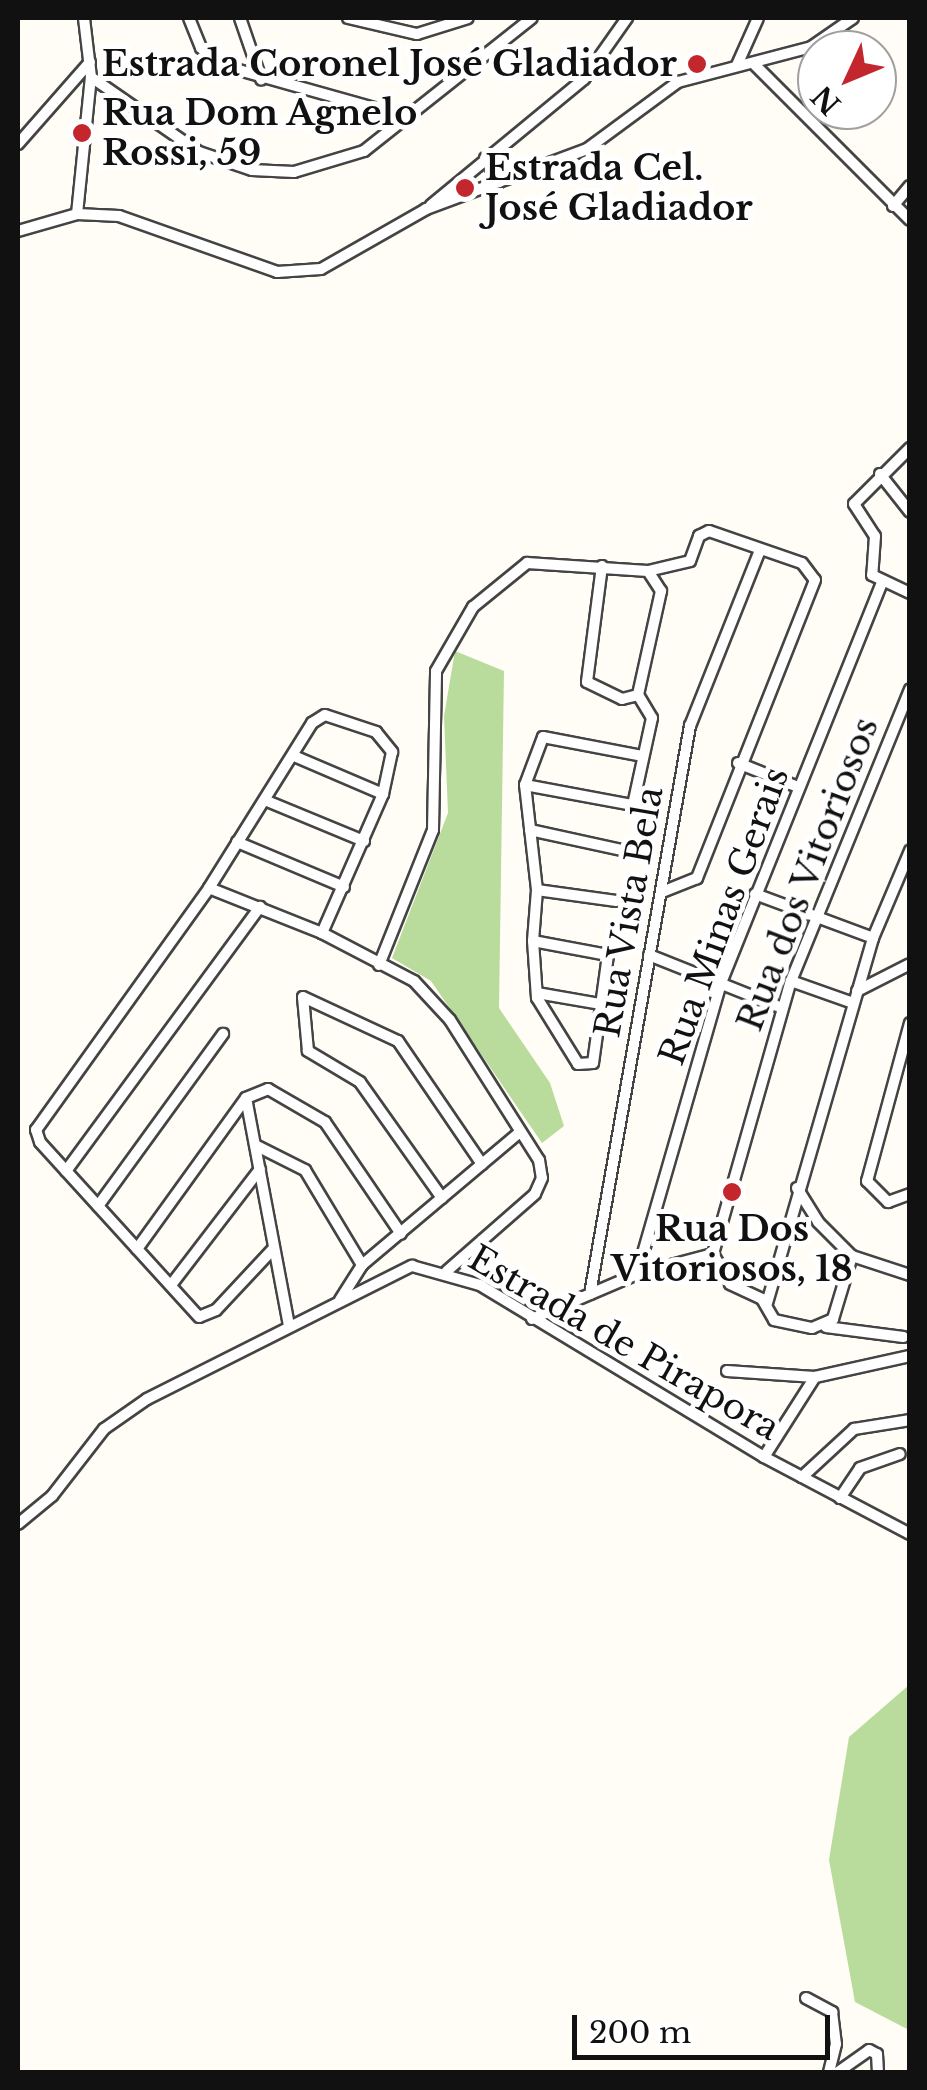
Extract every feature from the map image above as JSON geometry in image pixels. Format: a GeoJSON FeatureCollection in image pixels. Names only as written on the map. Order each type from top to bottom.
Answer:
{"type":"FeatureCollection","features":[{"type":"Feature","properties":{"kind":"street"},"geometry":{"type":"LineString","coordinates":[[77,214],[91,78],[84,18]]}},
{"type":"Feature","properties":{"kind":"street"},"geometry":{"type":"LineString","coordinates":[[189,18],[210,58],[262,79],[403,116]]}},
{"type":"Feature","properties":{"kind":"street"},"geometry":{"type":"LineString","coordinates":[[240,18],[262,79]]}},
{"type":"Feature","properties":{"kind":"street"},"geometry":{"type":"LineString","coordinates":[[348,18],[418,34],[468,18]]}},
{"type":"Feature","properties":{"kind":"street"},"geometry":{"type":"LineString","coordinates":[[91,78],[199,152],[252,170],[334,164],[375,144],[403,116],[532,18]]}},
{"type":"Feature","properties":{"kind":"street"},"geometry":{"type":"LineString","coordinates":[[18,232],[77,214],[156,225],[277,272],[297,273],[346,260],[426,209],[584,79],[627,18]]}},
{"type":"Feature","properties":{"kind":"street"},"geometry":{"type":"LineString","coordinates":[[737,65],[758,18]]}},
{"type":"Feature","properties":{"kind":"street"},"geometry":{"type":"LineString","coordinates":[[426,209],[586,149],[678,82],[812,46],[853,18]]}},
{"type":"Feature","properties":{"kind":"street"},"geometry":{"type":"LineString","coordinates":[[18,144],[90,62]]}},
{"type":"Feature","properties":{"kind":"street"},"geometry":{"type":"LineString","coordinates":[[753,63],[910,220]]}},
{"type":"Feature","properties":{"kind":"street"},"geometry":{"type":"LineString","coordinates":[[485,158],[499,182]]}},
{"type":"Feature","properties":{"kind":"street"},"geometry":{"type":"LineString","coordinates":[[892,206],[910,186]]}},
{"type":"Feature","properties":{"kind":"street"},"geometry":{"type":"LineString","coordinates":[[910,448],[880,474],[854,508],[876,536],[870,569],[882,583],[910,593]]}},
{"type":"Feature","properties":{"kind":"street"},"geometry":{"type":"LineString","coordinates":[[880,474],[910,512]]}},
{"type":"Feature","properties":{"kind":"street"},"geometry":{"type":"LineString","coordinates":[[379,965],[433,830],[434,682],[446,644],[473,607],[519,565],[602,566],[648,572],[690,561],[703,532],[802,563],[815,580],[738,764],[697,878],[662,892]]}},
{"type":"Feature","properties":{"kind":"street","name":"Rua Vista Bela"},"geometry":{"type":"LineString","coordinates":[[590,1294],[690,726],[760,550]]}},
{"type":"Feature","properties":{"kind":"street"},"geometry":{"type":"LineString","coordinates":[[602,566],[587,682],[622,698],[638,695]]}},
{"type":"Feature","properties":{"kind":"street"},"geometry":{"type":"LineString","coordinates":[[525,785],[633,805],[652,718],[638,695],[661,590],[648,572]]}},
{"type":"Feature","properties":{"kind":"street","name":"Rua Minas Gerais"},"geometry":{"type":"LineString","coordinates":[[637,1274],[722,984],[882,583]]}},
{"type":"Feature","properties":{"kind":"street","name":"Rua dos Vitoriosos"},"geometry":{"type":"LineString","coordinates":[[713,1254],[791,981],[814,916],[910,689]]}},
{"type":"Feature","properties":{"kind":"street"},"geometry":{"type":"LineString","coordinates":[[274,1248],[205,1319],[40,1142],[38,1122],[209,888],[322,716],[376,732],[392,752],[383,794],[322,933]]}},
{"type":"Feature","properties":{"kind":"street"},"geometry":{"type":"LineString","coordinates":[[532,942],[608,955],[593,1062],[578,1064],[544,1018],[536,992],[532,942],[536,890],[525,785],[536,740],[543,737],[644,756]]}},
{"type":"Feature","properties":{"kind":"street"},"geometry":{"type":"LineString","coordinates":[[294,756],[383,794]]}},
{"type":"Feature","properties":{"kind":"street"},"geometry":{"type":"LineString","coordinates":[[738,764],[798,787]]}},
{"type":"Feature","properties":{"kind":"street"},"geometry":{"type":"LineString","coordinates":[[267,802],[364,841]]}},
{"type":"Feature","properties":{"kind":"street"},"geometry":{"type":"LineString","coordinates":[[530,830],[626,851]]}},
{"type":"Feature","properties":{"kind":"street"},"geometry":{"type":"LineString","coordinates":[[236,842],[344,887]]}},
{"type":"Feature","properties":{"kind":"street"},"geometry":{"type":"LineString","coordinates":[[767,1303],[796,1188],[873,938],[910,851]]}},
{"type":"Feature","properties":{"kind":"street"},"geometry":{"type":"LineString","coordinates":[[209,888],[322,933],[414,981],[443,1011],[541,1164],[538,1190],[447,1271]]}},
{"type":"Feature","properties":{"kind":"street"},"geometry":{"type":"LineString","coordinates":[[536,890],[616,901]]}},
{"type":"Feature","properties":{"kind":"street"},"geometry":{"type":"LineString","coordinates":[[755,894],[873,938]]}},
{"type":"Feature","properties":{"kind":"street"},"geometry":{"type":"LineString","coordinates":[[66,1171],[260,907]]}},
{"type":"Feature","properties":{"kind":"street"},"geometry":{"type":"LineString","coordinates":[[649,955],[782,1008]]}},
{"type":"Feature","properties":{"kind":"street"},"geometry":{"type":"LineString","coordinates":[[857,991],[910,964]]}},
{"type":"Feature","properties":{"kind":"street"},"geometry":{"type":"LineString","coordinates":[[791,981],[853,1003]]}},
{"type":"Feature","properties":{"kind":"street"},"geometry":{"type":"LineString","coordinates":[[536,992],[601,1004]]}},
{"type":"Feature","properties":{"kind":"street"},"geometry":{"type":"LineString","coordinates":[[442,1198],[360,1082],[308,1051],[303,997],[398,1041],[482,1164]]}},
{"type":"Feature","properties":{"kind":"street"},"geometry":{"type":"LineString","coordinates":[[910,1024],[867,1181],[888,1202],[910,1194]]}},
{"type":"Feature","properties":{"kind":"street"},"geometry":{"type":"LineString","coordinates":[[98,1206],[224,1034]]}},
{"type":"Feature","properties":{"kind":"street"},"geometry":{"type":"LineString","coordinates":[[137,1249],[246,1098],[268,1089],[325,1122],[401,1234]]}},
{"type":"Feature","properties":{"kind":"street"},"geometry":{"type":"LineString","coordinates":[[246,1098],[288,1325]]}},
{"type":"Feature","properties":{"kind":"street"},"geometry":{"type":"LineString","coordinates":[[340,1300],[362,1265],[520,1133]]}},
{"type":"Feature","properties":{"kind":"street"},"geometry":{"type":"LineString","coordinates":[[257,1146],[304,1170],[362,1265]]}},
{"type":"Feature","properties":{"kind":"street"},"geometry":{"type":"LineString","coordinates":[[171,1286],[260,1169]]}},
{"type":"Feature","properties":{"kind":"street"},"geometry":{"type":"LineString","coordinates":[[796,1188],[818,1222],[852,1256],[910,1276]]}},
{"type":"Feature","properties":{"kind":"street"},"geometry":{"type":"LineString","coordinates":[[532,1318],[637,1274],[713,1254],[730,1284],[767,1303],[781,1323],[903,1337]]}},
{"type":"Feature","properties":{"kind":"street"},"geometry":{"type":"LineString","coordinates":[[826,1327],[852,1256]]}},
{"type":"Feature","properties":{"kind":"street","name":"Estrada de Pirapora"},"geometry":{"type":"LineString","coordinates":[[18,1524],[52,1496],[122,1415],[288,1325],[412,1266],[447,1271],[764,1457],[910,1534]]}},
{"type":"Feature","properties":{"kind":"street"},"geometry":{"type":"LineString","coordinates":[[727,1371],[815,1377],[910,1356]]}},
{"type":"Feature","properties":{"kind":"street"},"geometry":{"type":"LineString","coordinates":[[764,1457],[815,1377]]}},
{"type":"Feature","properties":{"kind":"street"},"geometry":{"type":"LineString","coordinates":[[802,1477],[854,1429],[910,1420]]}},
{"type":"Feature","properties":{"kind":"street"},"geometry":{"type":"LineString","coordinates":[[840,1498],[860,1468],[900,1454]]}},
{"type":"Feature","properties":{"kind":"street"},"geometry":{"type":"LineString","coordinates":[[806,1998],[832,2012],[836,2044],[829,2072]]}},
{"type":"Feature","properties":{"kind":"street"},"geometry":{"type":"LineString","coordinates":[[838,2072],[872,2050],[878,2072]]}},
{"type":"Feature","properties":{"kind":"green space"},"geometry":{"type":"Polygon","coordinates":[[[455,651],[504,671],[499,1008],[550,1083],[564,1126],[542,1143],[431,981],[392,958],[448,813],[444,716],[455,651]]]}},
{"type":"Feature","properties":{"kind":"green space"},"geometry":{"type":"Polygon","coordinates":[[[909,1685],[909,2030],[855,2002],[829,1860],[849,1737],[909,1685]]]}},
{"type":"Feature","properties":{"kind":"place","name":"Estrada Coronel José Gladiador"},"geometry":{"type":"Point","coordinates":[697,64]}},
{"type":"Feature","properties":{"kind":"place","name":"Rua Dom Agnelo Rossi, 59"},"geometry":{"type":"Point","coordinates":[82,133]}},
{"type":"Feature","properties":{"kind":"place","name":"Estrada Cel. José Gladiador"},"geometry":{"type":"Point","coordinates":[465,188]}},
{"type":"Feature","properties":{"kind":"place","name":"Rua Dos Vitoriosos, 18"},"geometry":{"type":"Point","coordinates":[732,1192]}}]}
